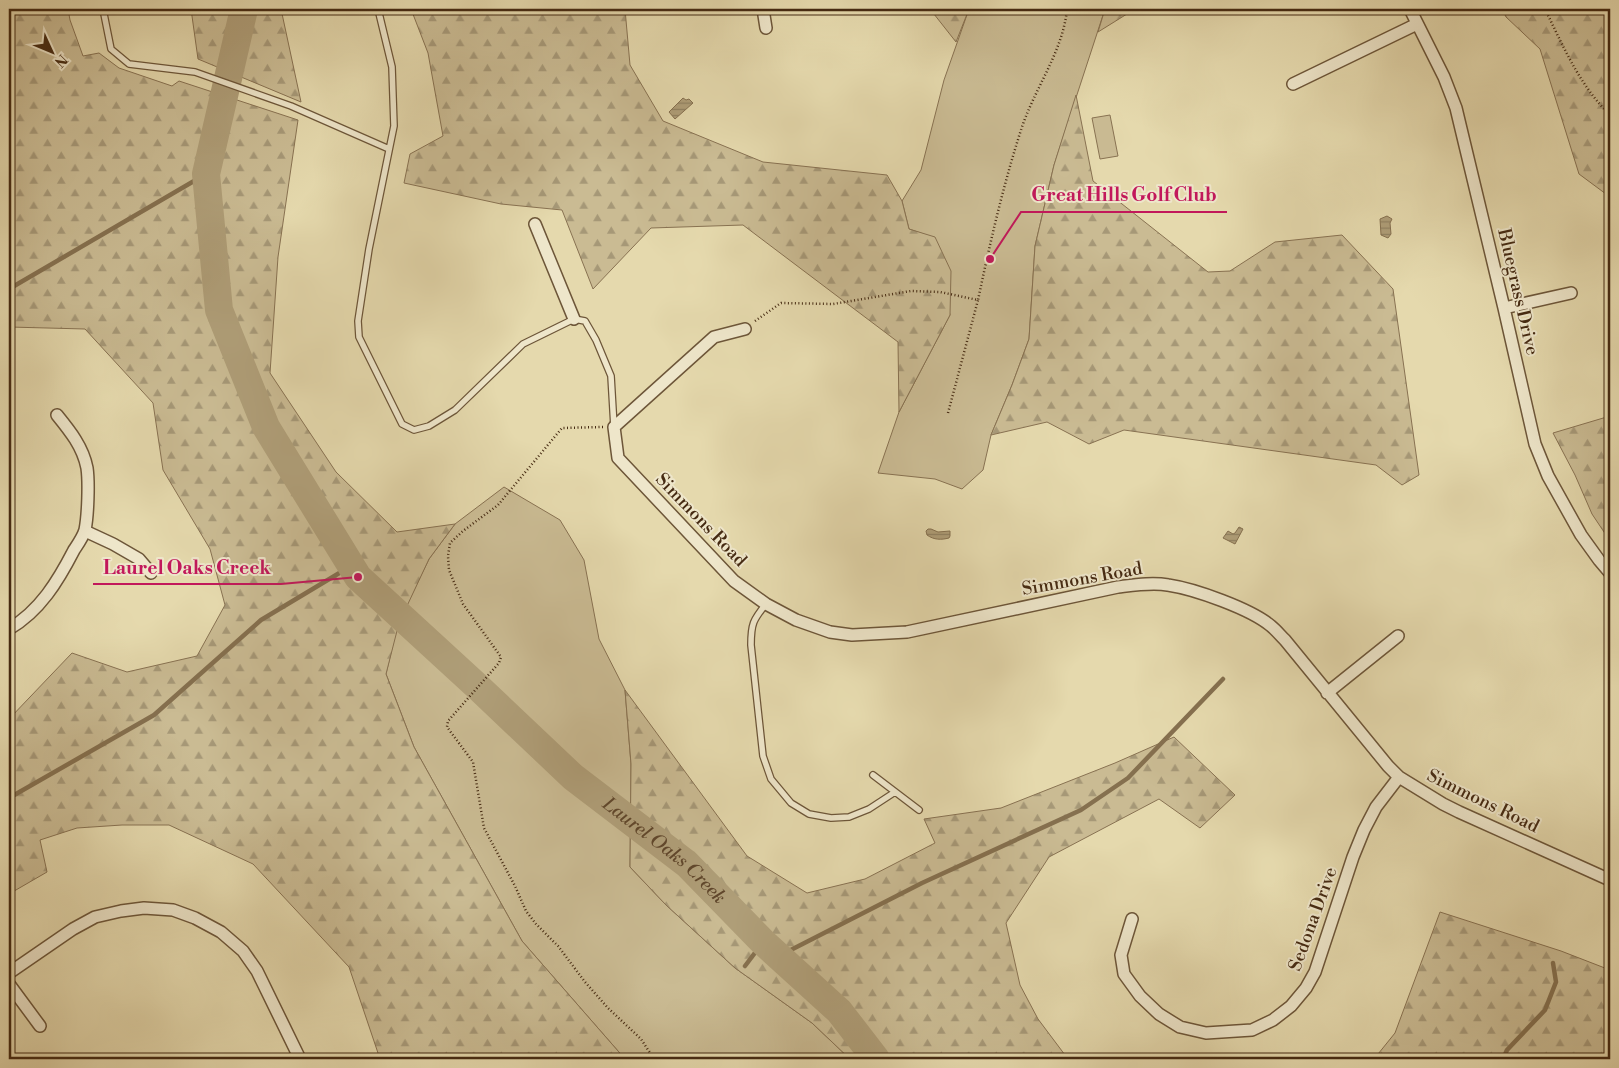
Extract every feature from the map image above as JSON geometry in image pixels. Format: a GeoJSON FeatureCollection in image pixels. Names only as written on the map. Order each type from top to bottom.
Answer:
{"type":"FeatureCollection","features":[{"type":"Feature","properties":{"kind":"street"},"geometry":{"type":"LineString","coordinates":[[763,9],[766,28]]}},
{"type":"Feature","properties":{"kind":"street","name":"Bluegrass Drive"},"geometry":{"type":"LineString","coordinates":[[1410,9],[1444,76],[1456,108],[1504,308],[1534,444],[1552,483],[1581,535],[1610,573]]}},
{"type":"Feature","properties":{"kind":"street"},"geometry":{"type":"LineString","coordinates":[[1293,84],[1417,24]]}},
{"type":"Feature","properties":{"kind":"street"},"geometry":{"type":"LineString","coordinates":[[536,224],[574,319]]}},
{"type":"Feature","properties":{"kind":"street"},"geometry":{"type":"LineString","coordinates":[[1504,308],[1571,293]]}},
{"type":"Feature","properties":{"kind":"street"},"geometry":{"type":"LineString","coordinates":[[614,427],[714,336],[745,328]]}},
{"type":"Feature","properties":{"kind":"street"},"geometry":{"type":"LineString","coordinates":[[9,629],[18,624],[36,608],[51,590],[85,531],[87,468],[76,438],[57,415]]}},
{"type":"Feature","properties":{"kind":"street","name":"Simmons Road"},"geometry":{"type":"LineString","coordinates":[[614,427],[618,458],[734,581],[766,604],[796,620],[830,632],[852,635],[907,632],[1118,587],[1167,584],[1192,590],[1249,613],[1270,625],[1285,640],[1377,754],[1399,777],[1459,812],[1610,880]]}},
{"type":"Feature","properties":{"kind":"street"},"geometry":{"type":"LineString","coordinates":[[85,531],[139,559],[151,573]]}},
{"type":"Feature","properties":{"kind":"street"},"geometry":{"type":"LineString","coordinates":[[1327,693],[1398,636]]}},
{"type":"Feature","properties":{"kind":"street","name":"Sedona Drive"},"geometry":{"type":"LineString","coordinates":[[1132,919],[1121,956],[1124,974],[1140,996],[1159,1014],[1180,1027],[1206,1033],[1252,1030],[1273,1020],[1291,1006],[1306,988],[1315,972],[1353,857],[1364,830],[1376,807],[1399,777]]}},
{"type":"Feature","properties":{"kind":"street"},"geometry":{"type":"LineString","coordinates":[[9,973],[72,928],[95,918],[121,911],[144,908],[173,910],[195,918],[221,932],[243,951],[257,971],[300,1059]]}},
{"type":"Feature","properties":{"kind":"street"},"geometry":{"type":"LineString","coordinates":[[9,984],[40,1026]]}},
{"type":"Feature","properties":{"kind":"lane"},"geometry":{"type":"LineString","coordinates":[[103,9],[111,49],[130,64],[195,72],[292,106],[389,149]]}},
{"type":"Feature","properties":{"kind":"lane"},"geometry":{"type":"LineString","coordinates":[[378,9],[392,67],[394,126],[369,249],[358,322],[359,337],[402,424],[414,430],[429,426],[455,410],[523,344],[574,319],[585,321],[596,340],[610,376],[614,427]]}},
{"type":"Feature","properties":{"kind":"lane"},"geometry":{"type":"LineString","coordinates":[[766,604],[757,615],[751,627],[751,645],[763,756],[771,779],[792,803],[809,814],[831,818],[849,817],[869,810],[895,792]]}},
{"type":"Feature","properties":{"kind":"lane"},"geometry":{"type":"LineString","coordinates":[[873,775],[919,810]]}},
{"type":"Feature","properties":{"kind":"path"},"geometry":{"type":"LineString","coordinates":[[948,413],[1022,128],[1062,36],[1067,9]]}},
{"type":"Feature","properties":{"kind":"path"},"geometry":{"type":"LineString","coordinates":[[1545,9],[1570,60],[1597,102],[1610,115]]}},
{"type":"Feature","properties":{"kind":"path"},"geometry":{"type":"LineString","coordinates":[[745,328],[781,303],[834,304],[911,291],[940,292],[978,300]]}},
{"type":"Feature","properties":{"kind":"path"},"geometry":{"type":"LineString","coordinates":[[614,427],[562,428],[498,506],[463,531],[450,543],[448,556],[449,570],[463,604],[501,657],[499,663],[448,721],[447,727],[473,762],[484,828],[526,911],[558,946],[585,982],[608,1008],[640,1038],[654,1059]]}},
{"type":"Feature","properties":{"kind":"green space"},"geometry":{"type":"Polygon","coordinates":[[[9,9],[68,9],[83,56],[99,53],[119,68],[172,86],[179,81],[298,120],[278,257],[270,373],[336,472],[397,532],[455,524],[429,559],[399,623],[386,674],[414,747],[522,941],[625,1059],[380,1059],[349,967],[253,864],[169,825],[122,825],[77,828],[40,840],[47,872],[9,894],[9,719],[72,653],[127,672],[197,656],[225,605],[210,549],[163,470],[153,403],[85,329],[9,327],[9,9]]]}},
{"type":"Feature","properties":{"kind":"green space"},"geometry":{"type":"Polygon","coordinates":[[[191,9],[281,9],[301,102],[198,59],[191,9]]]}},
{"type":"Feature","properties":{"kind":"green space"},"geometry":{"type":"Polygon","coordinates":[[[411,9],[625,9],[630,65],[663,121],[763,162],[887,175],[902,201],[909,229],[935,237],[951,271],[950,315],[899,412],[898,342],[743,225],[651,228],[593,289],[562,210],[501,204],[404,183],[410,154],[443,136],[428,53],[411,9]]]}},
{"type":"Feature","properties":{"kind":"green space"},"geometry":{"type":"Polygon","coordinates":[[[930,9],[969,9],[956,42],[930,9]]]}},
{"type":"Feature","properties":{"kind":"green space"},"geometry":{"type":"Polygon","coordinates":[[[969,9],[1105,9],[1054,165],[1035,246],[1029,339],[991,435],[983,470],[962,489],[935,479],[878,473],[899,412],[950,315],[935,238],[909,229],[902,201],[921,170],[944,80],[969,9]]]}},
{"type":"Feature","properties":{"kind":"green space"},"geometry":{"type":"Polygon","coordinates":[[[1105,9],[1135,9],[1098,32],[1105,9]]]}},
{"type":"Feature","properties":{"kind":"green space"},"geometry":{"type":"Polygon","coordinates":[[[1502,9],[1610,9],[1610,197],[1579,174],[1540,49],[1506,17],[1502,9]]]}},
{"type":"Feature","properties":{"kind":"green space"},"geometry":{"type":"Polygon","coordinates":[[[1076,95],[1093,181],[1208,272],[1230,271],[1275,242],[1342,235],[1393,289],[1419,475],[1402,485],[1376,465],[1124,430],[1089,444],[1047,422],[991,435],[1029,339],[1035,246],[1054,165],[1076,95]]]}},
{"type":"Feature","properties":{"kind":"green space"},"geometry":{"type":"Polygon","coordinates":[[[1110,115],[1118,156],[1100,159],[1092,118],[1110,115]]]}},
{"type":"Feature","properties":{"kind":"green space"},"geometry":{"type":"Polygon","coordinates":[[[1610,416],[1610,541],[1592,514],[1575,475],[1553,433],[1610,416]]]}},
{"type":"Feature","properties":{"kind":"green space"},"geometry":{"type":"Polygon","coordinates":[[[504,487],[560,520],[584,560],[599,639],[625,690],[631,764],[630,867],[666,905],[735,968],[812,1023],[850,1059],[625,1059],[522,941],[414,747],[386,674],[398,623],[429,559],[455,524],[504,487]]]}},
{"type":"Feature","properties":{"kind":"green space"},"geometry":{"type":"Polygon","coordinates":[[[625,690],[747,856],[807,893],[865,879],[935,843],[924,819],[1001,808],[1115,763],[1174,737],[1235,795],[1200,828],[1159,799],[1049,857],[1006,923],[1020,985],[1038,1019],[1068,1059],[850,1059],[812,1023],[735,968],[666,905],[630,867],[631,764],[625,690]]]}},
{"type":"Feature","properties":{"kind":"green space"},"geometry":{"type":"Polygon","coordinates":[[[1440,912],[1561,951],[1610,970],[1610,1059],[1374,1059],[1395,1033],[1440,912]]]}},
{"type":"Feature","properties":{"kind":"shaded area"},"geometry":{"type":"Polygon","coordinates":[[[683,98],[689,99],[693,103],[675,119],[669,112],[683,98]]]}},
{"type":"Feature","properties":{"kind":"shaded area"},"geometry":{"type":"Polygon","coordinates":[[[1387,216],[1392,219],[1390,223],[1391,234],[1388,238],[1381,235],[1380,219],[1387,216]]]}},
{"type":"Feature","properties":{"kind":"shaded area"},"geometry":{"type":"Polygon","coordinates":[[[1239,527],[1243,529],[1235,544],[1223,538],[1228,531],[1233,534],[1239,527]]]}},
{"type":"Feature","properties":{"kind":"shaded area"},"geometry":{"type":"Polygon","coordinates":[[[928,529],[938,532],[950,531],[950,536],[943,539],[932,538],[927,535],[926,531],[928,529]]]}},
{"type":"Feature","properties":{"kind":"waterway","name":"Laurel Oaks Creek"},"geometry":{"type":"LineString","coordinates":[[244,9],[206,174],[219,310],[266,427],[358,577],[573,777],[687,864],[763,942],[839,1011],[876,1059]]}},
{"type":"Feature","properties":{"kind":"waterway"},"geometry":{"type":"LineString","coordinates":[[9,289],[206,174]]}},
{"type":"Feature","properties":{"kind":"waterway"},"geometry":{"type":"LineString","coordinates":[[9,798],[154,715],[261,620],[351,566]]}},
{"type":"Feature","properties":{"kind":"waterway"},"geometry":{"type":"LineString","coordinates":[[779,956],[922,883],[1081,810],[1128,778],[1223,679]]}},
{"type":"Feature","properties":{"kind":"waterway"},"geometry":{"type":"LineString","coordinates":[[745,966],[763,942]]}},
{"type":"Feature","properties":{"kind":"waterway"},"geometry":{"type":"LineString","coordinates":[[1503,1059],[1507,1050],[1545,1010],[1556,982],[1553,963]]}},
{"type":"Feature","properties":{"kind":"place","name":"Great Hills Golf Club"},"geometry":{"type":"Point","coordinates":[990,259]}},
{"type":"Feature","properties":{"kind":"place","name":"Laurel Oaks Creek"},"geometry":{"type":"Point","coordinates":[358,577]}}]}
